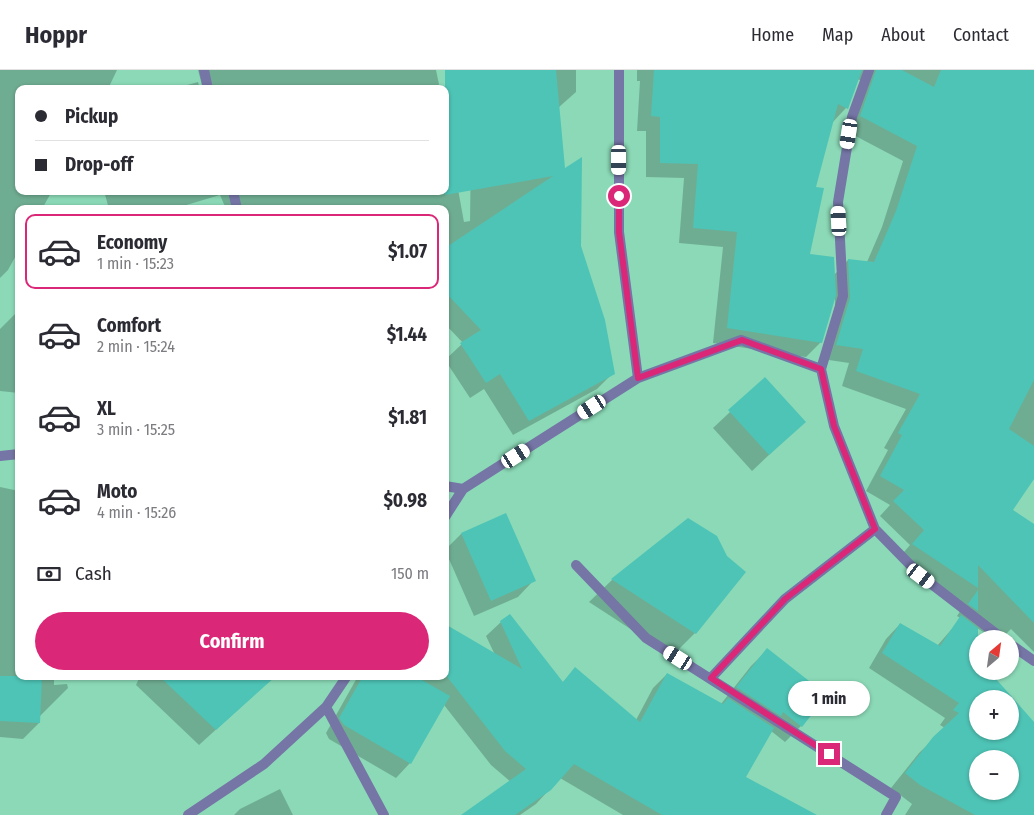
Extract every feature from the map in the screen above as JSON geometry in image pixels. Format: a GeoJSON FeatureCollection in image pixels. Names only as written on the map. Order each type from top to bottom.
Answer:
{"type":"FeatureCollection","features":[{"type":"Feature","properties":{"kind":"street"},"geometry":{"type":"LineString","coordinates":[[204,70],[207,85]]}},
{"type":"Feature","properties":{"kind":"street"},"geometry":{"type":"LineString","coordinates":[[619,70],[619,232],[638,378]]}},
{"type":"Feature","properties":{"kind":"street"},"geometry":{"type":"LineString","coordinates":[[868,70],[852,117],[838,202],[843,296],[821,369],[834,426],[875,529],[921,576],[991,630]]}},
{"type":"Feature","properties":{"kind":"street"},"geometry":{"type":"LineString","coordinates":[[449,511],[463,489],[638,378],[742,340],[821,369]]}},
{"type":"Feature","properties":{"kind":"street"},"geometry":{"type":"LineString","coordinates":[[0,456],[15,454]]}},
{"type":"Feature","properties":{"kind":"street"},"geometry":{"type":"LineString","coordinates":[[449,487],[463,489]]}},
{"type":"Feature","properties":{"kind":"street"},"geometry":{"type":"LineString","coordinates":[[711,678],[785,599],[875,529]]}},
{"type":"Feature","properties":{"kind":"street"},"geometry":{"type":"LineString","coordinates":[[576,565],[646,638],[896,797],[886,815]]}},
{"type":"Feature","properties":{"kind":"street"},"geometry":{"type":"LineString","coordinates":[[1019,650],[1034,661]]}},
{"type":"Feature","properties":{"kind":"street"},"geometry":{"type":"LineString","coordinates":[[193,814],[264,764],[326,707],[344,680]]}},
{"type":"Feature","properties":{"kind":"street"},"geometry":{"type":"LineString","coordinates":[[326,707],[384,815]]}},
{"type":"Feature","properties":{"kind":"building"},"geometry":{"type":"Polygon","coordinates":[[[445,70],[556,70],[565,168],[582,157],[581,246],[605,320],[615,374],[529,421],[500,374],[486,383],[460,343],[481,330],[449,296],[449,245],[553,176],[449,194],[449,85],[445,85],[445,70]]]}},
{"type":"Feature","properties":{"kind":"building"},"geometry":{"type":"Polygon","coordinates":[[[654,70],[862,70],[848,109],[838,104],[816,187],[824,188],[810,254],[834,257],[836,295],[822,343],[727,328],[737,232],[693,228],[698,164],[660,163],[660,117],[651,116],[654,70]]]}},
{"type":"Feature","properties":{"kind":"building"},"geometry":{"type":"Polygon","coordinates":[[[876,70],[902,70],[934,87],[941,70],[1034,70],[1034,380],[1009,429],[1034,446],[1034,479],[1013,510],[1034,524],[1034,623],[978,565],[978,588],[912,544],[924,530],[893,501],[904,490],[880,476],[902,435],[898,433],[920,394],[856,371],[863,349],[836,345],[850,298],[848,259],[874,262],[896,211],[917,146],[860,116],[876,70]]]}},
{"type":"Feature","properties":{"kind":"building"},"geometry":{"type":"Polygon","coordinates":[[[765,377],[806,422],[769,455],[728,410],[765,377]]]}},
{"type":"Feature","properties":{"kind":"building"},"geometry":{"type":"Polygon","coordinates":[[[506,513],[536,581],[491,601],[461,533],[506,513]]]}},
{"type":"Feature","properties":{"kind":"building"},"geometry":{"type":"Polygon","coordinates":[[[688,518],[717,536],[727,556],[746,572],[696,634],[611,579],[688,518]]]}},
{"type":"Feature","properties":{"kind":"building"},"geometry":{"type":"Polygon","coordinates":[[[978,590],[978,611],[968,604],[978,590]]]}},
{"type":"Feature","properties":{"kind":"building"},"geometry":{"type":"Polygon","coordinates":[[[510,614],[563,682],[575,667],[640,722],[667,673],[723,704],[728,698],[774,728],[746,777],[817,815],[662,815],[574,764],[551,790],[515,815],[461,815],[526,769],[505,751],[449,679],[449,626],[522,669],[500,621],[510,614]]]}},
{"type":"Feature","properties":{"kind":"building"},"geometry":{"type":"Polygon","coordinates":[[[961,615],[978,628],[978,630],[969,630],[969,680],[997,680],[1006,690],[969,690],[969,740],[1019,740],[1019,705],[1034,722],[1034,815],[975,815],[920,785],[905,773],[933,737],[959,713],[953,710],[959,703],[882,653],[900,623],[940,646],[961,615]]]}},
{"type":"Feature","properties":{"kind":"building"},"geometry":{"type":"Polygon","coordinates":[[[767,648],[827,695],[802,727],[783,712],[781,716],[736,687],[767,648]]]}},
{"type":"Feature","properties":{"kind":"building"},"geometry":{"type":"Polygon","coordinates":[[[0,676],[15,676],[15,680],[42,680],[40,723],[0,721],[0,676]]]}},
{"type":"Feature","properties":{"kind":"building"},"geometry":{"type":"Polygon","coordinates":[[[163,680],[272,680],[216,730],[163,680]]]}},
{"type":"Feature","properties":{"kind":"building"},"geometry":{"type":"Polygon","coordinates":[[[361,680],[422,680],[450,696],[411,764],[344,725],[339,718],[361,680]]]}},
{"type":"Feature","properties":{"kind":"route"},"geometry":{"type":"LineString","coordinates":[[619,196],[619,232],[638,378],[742,340],[821,369],[834,426],[875,529],[785,599],[711,678],[829,754]]}}]}
